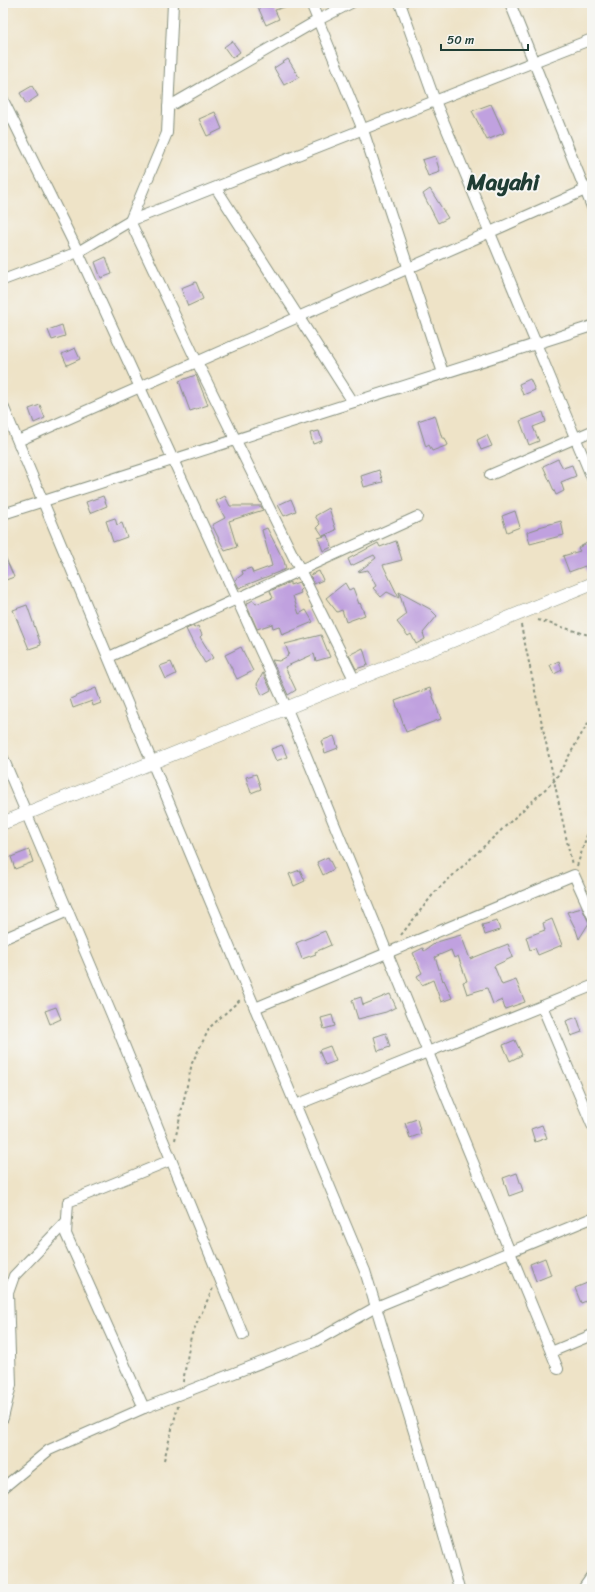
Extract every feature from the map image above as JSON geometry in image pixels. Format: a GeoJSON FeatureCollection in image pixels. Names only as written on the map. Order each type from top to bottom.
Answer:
{"type":"FeatureCollection","features":[{"type":"Feature","properties":{"kind":"street"},"geometry":{"type":"LineString","coordinates":[[173,3],[167,133],[130,221],[197,362],[355,681]]}},
{"type":"Feature","properties":{"kind":"street"},"geometry":{"type":"LineString","coordinates":[[311,3],[363,130],[443,373]]}},
{"type":"Feature","properties":{"kind":"street"},"geometry":{"type":"LineString","coordinates":[[168,108],[318,20],[351,3]]}},
{"type":"Feature","properties":{"kind":"street"},"geometry":{"type":"LineString","coordinates":[[400,3],[435,101],[592,478]]}},
{"type":"Feature","properties":{"kind":"street"},"geometry":{"type":"LineString","coordinates":[[510,3],[589,189],[592,207]]}},
{"type":"Feature","properties":{"kind":"street"},"geometry":{"type":"LineString","coordinates":[[3,280],[78,252],[130,221],[592,40]]}},
{"type":"Feature","properties":{"kind":"street"},"geometry":{"type":"LineString","coordinates":[[3,100],[78,252],[287,709],[558,1369]]}},
{"type":"Feature","properties":{"kind":"street"},"geometry":{"type":"LineString","coordinates":[[216,188],[353,402]]}},
{"type":"Feature","properties":{"kind":"street"},"geometry":{"type":"LineString","coordinates":[[18,441],[589,189]]}},
{"type":"Feature","properties":{"kind":"street"},"geometry":{"type":"LineString","coordinates":[[3,514],[592,326]]}},
{"type":"Feature","properties":{"kind":"street"},"geometry":{"type":"LineString","coordinates":[[3,406],[365,1270],[429,1481],[459,1589]]}},
{"type":"Feature","properties":{"kind":"street"},"geometry":{"type":"LineString","coordinates":[[490,475],[592,432]]}},
{"type":"Feature","properties":{"kind":"street"},"geometry":{"type":"LineString","coordinates":[[109,657],[417,516]]}},
{"type":"Feature","properties":{"kind":"street"},"geometry":{"type":"LineString","coordinates":[[3,823],[592,584]]}},
{"type":"Feature","properties":{"kind":"street"},"geometry":{"type":"LineString","coordinates":[[3,758],[243,1336]]}},
{"type":"Feature","properties":{"kind":"street"},"geometry":{"type":"LineString","coordinates":[[255,1008],[574,875],[592,915]]}},
{"type":"Feature","properties":{"kind":"street"},"geometry":{"type":"LineString","coordinates":[[3,939],[68,912]]}},
{"type":"Feature","properties":{"kind":"street"},"geometry":{"type":"LineString","coordinates":[[296,1105],[592,986]]}},
{"type":"Feature","properties":{"kind":"street"},"geometry":{"type":"LineString","coordinates":[[542,1006],[592,1125]]}},
{"type":"Feature","properties":{"kind":"street"},"geometry":{"type":"LineString","coordinates":[[144,1408],[66,1234],[68,1202],[170,1160]]}},
{"type":"Feature","properties":{"kind":"street"},"geometry":{"type":"LineString","coordinates":[[3,1488],[49,1450],[144,1408],[314,1342],[376,1307],[592,1218]]}},
{"type":"Feature","properties":{"kind":"street"},"geometry":{"type":"LineString","coordinates":[[3,1418],[11,1385],[8,1293],[14,1276],[66,1222]]}},
{"type":"Feature","properties":{"kind":"street"},"geometry":{"type":"LineString","coordinates":[[551,1352],[592,1335]]}},
{"type":"Feature","properties":{"kind":"street"},"geometry":{"type":"LineString","coordinates":[[584,1589],[592,1576]]}},
{"type":"Feature","properties":{"kind":"path"},"geometry":{"type":"LineString","coordinates":[[574,875],[519,614],[592,636]]}},
{"type":"Feature","properties":{"kind":"path"},"geometry":{"type":"LineString","coordinates":[[387,953],[435,892],[555,780],[592,716]]}},
{"type":"Feature","properties":{"kind":"path"},"geometry":{"type":"LineString","coordinates":[[574,875],[592,820]]}},
{"type":"Feature","properties":{"kind":"path"},"geometry":{"type":"LineString","coordinates":[[170,1160],[192,1063],[210,1027],[248,992]]}},
{"type":"Feature","properties":{"kind":"path"},"geometry":{"type":"LineString","coordinates":[[164,1460],[181,1394],[191,1336],[218,1276]]}},
{"type":"Feature","properties":{"kind":"building"},"geometry":{"type":"Polygon","coordinates":[[[262,3],[290,3],[291,5],[275,10],[279,19],[266,25],[257,5],[262,3]]]}},
{"type":"Feature","properties":{"kind":"building"},"geometry":{"type":"Polygon","coordinates":[[[232,41],[240,52],[232,58],[224,47],[232,41]]]}},
{"type":"Feature","properties":{"kind":"building"},"geometry":{"type":"Polygon","coordinates":[[[288,59],[299,77],[284,85],[274,68],[288,59]]]}},
{"type":"Feature","properties":{"kind":"building"},"geometry":{"type":"Polygon","coordinates":[[[32,86],[38,96],[26,104],[20,93],[32,86]]]}},
{"type":"Feature","properties":{"kind":"building"},"geometry":{"type":"Polygon","coordinates":[[[491,104],[504,133],[487,140],[472,111],[491,104]]]}},
{"type":"Feature","properties":{"kind":"building"},"geometry":{"type":"Polygon","coordinates":[[[215,112],[222,129],[207,136],[199,119],[215,112]]]}},
{"type":"Feature","properties":{"kind":"building"},"geometry":{"type":"Polygon","coordinates":[[[435,156],[440,172],[428,176],[422,160],[435,156]]]}},
{"type":"Feature","properties":{"kind":"building"},"geometry":{"type":"Polygon","coordinates":[[[430,189],[448,218],[438,223],[423,194],[430,189]]]}},
{"type":"Feature","properties":{"kind":"building"},"geometry":{"type":"Polygon","coordinates":[[[106,257],[112,274],[101,278],[95,262],[106,257]]]}},
{"type":"Feature","properties":{"kind":"building"},"geometry":{"type":"Polygon","coordinates":[[[196,282],[203,299],[188,306],[181,288],[196,282]]]}},
{"type":"Feature","properties":{"kind":"building"},"geometry":{"type":"Polygon","coordinates":[[[62,325],[65,336],[52,340],[48,330],[62,325]]]}},
{"type":"Feature","properties":{"kind":"building"},"geometry":{"type":"Polygon","coordinates":[[[75,348],[80,359],[67,365],[62,354],[75,348]]]}},
{"type":"Feature","properties":{"kind":"building"},"geometry":{"type":"Polygon","coordinates":[[[196,375],[208,405],[190,411],[179,381],[196,375]]]}},
{"type":"Feature","properties":{"kind":"building"},"geometry":{"type":"Polygon","coordinates":[[[530,379],[535,390],[523,395],[519,384],[530,379]]]}},
{"type":"Feature","properties":{"kind":"building"},"geometry":{"type":"Polygon","coordinates":[[[40,405],[45,418],[34,423],[29,409],[40,405]]]}},
{"type":"Feature","properties":{"kind":"building"},"geometry":{"type":"Polygon","coordinates":[[[543,412],[546,422],[533,427],[539,441],[529,445],[520,421],[543,412]]]}},
{"type":"Feature","properties":{"kind":"building"},"geometry":{"type":"Polygon","coordinates":[[[435,415],[442,438],[445,438],[448,445],[432,451],[429,445],[426,447],[418,421],[435,415]]]}},
{"type":"Feature","properties":{"kind":"building"},"geometry":{"type":"Polygon","coordinates":[[[319,431],[322,441],[313,444],[310,433],[319,431]]]}},
{"type":"Feature","properties":{"kind":"building"},"geometry":{"type":"Polygon","coordinates":[[[487,435],[492,446],[481,450],[477,440],[487,435]]]}},
{"type":"Feature","properties":{"kind":"building"},"geometry":{"type":"Polygon","coordinates":[[[558,459],[563,468],[572,465],[576,476],[561,482],[564,491],[556,495],[543,466],[558,459]]]}},
{"type":"Feature","properties":{"kind":"building"},"geometry":{"type":"Polygon","coordinates":[[[379,470],[383,482],[364,487],[361,476],[379,470]]]}},
{"type":"Feature","properties":{"kind":"building"},"geometry":{"type":"Polygon","coordinates":[[[103,496],[107,506],[90,513],[86,502],[103,496]]]}},
{"type":"Feature","properties":{"kind":"building"},"geometry":{"type":"Polygon","coordinates":[[[225,496],[230,506],[261,506],[263,510],[229,521],[237,547],[225,551],[212,525],[225,518],[216,501],[225,496]]]}},
{"type":"Feature","properties":{"kind":"building"},"geometry":{"type":"Polygon","coordinates":[[[291,499],[296,511],[284,516],[278,505],[291,499]]]}},
{"type":"Feature","properties":{"kind":"building"},"geometry":{"type":"Polygon","coordinates":[[[329,508],[336,530],[323,536],[317,527],[320,524],[315,516],[329,508]]]}},
{"type":"Feature","properties":{"kind":"building"},"geometry":{"type":"Polygon","coordinates":[[[515,511],[520,527],[507,532],[502,516],[515,511]]]}},
{"type":"Feature","properties":{"kind":"building"},"geometry":{"type":"Polygon","coordinates":[[[115,518],[117,525],[122,523],[127,537],[113,542],[106,521],[115,518]]]}},
{"type":"Feature","properties":{"kind":"building"},"geometry":{"type":"Polygon","coordinates":[[[561,521],[564,535],[530,544],[527,532],[561,521]]]}},
{"type":"Feature","properties":{"kind":"building"},"geometry":{"type":"Polygon","coordinates":[[[267,528],[284,561],[286,569],[239,588],[235,580],[243,574],[242,571],[251,568],[253,573],[272,566],[262,530],[267,528]]]}},
{"type":"Feature","properties":{"kind":"building"},"geometry":{"type":"Polygon","coordinates":[[[328,535],[332,547],[323,551],[318,538],[328,535]]]}},
{"type":"Feature","properties":{"kind":"building"},"geometry":{"type":"Polygon","coordinates":[[[592,540],[592,576],[590,576],[585,566],[569,572],[563,556],[580,551],[578,548],[592,540]]]}},
{"type":"Feature","properties":{"kind":"building"},"geometry":{"type":"Polygon","coordinates":[[[396,541],[402,560],[383,565],[399,598],[387,592],[381,597],[373,588],[376,586],[368,570],[358,572],[376,558],[374,555],[351,566],[348,559],[378,543],[380,547],[396,541]]]}},
{"type":"Feature","properties":{"kind":"building"},"geometry":{"type":"Polygon","coordinates":[[[3,552],[14,577],[3,581],[3,552]]]}},
{"type":"Feature","properties":{"kind":"building"},"geometry":{"type":"Polygon","coordinates":[[[319,571],[323,580],[314,584],[310,575],[319,571]]]}},
{"type":"Feature","properties":{"kind":"building"},"geometry":{"type":"Polygon","coordinates":[[[290,582],[290,585],[299,582],[302,589],[300,591],[301,593],[293,596],[299,614],[306,610],[313,622],[282,635],[279,626],[273,628],[272,624],[257,629],[246,604],[253,600],[256,604],[273,598],[270,591],[290,582]]]}},
{"type":"Feature","properties":{"kind":"building"},"geometry":{"type":"Polygon","coordinates":[[[345,583],[349,590],[353,588],[365,615],[346,622],[342,610],[337,612],[326,598],[345,583]]]}},
{"type":"Feature","properties":{"kind":"building"},"geometry":{"type":"Polygon","coordinates":[[[399,592],[430,609],[437,616],[423,633],[425,639],[416,644],[411,634],[408,636],[397,622],[406,615],[399,592]]]}},
{"type":"Feature","properties":{"kind":"building"},"geometry":{"type":"Polygon","coordinates":[[[27,605],[41,645],[29,649],[13,610],[27,605]]]}},
{"type":"Feature","properties":{"kind":"building"},"geometry":{"type":"Polygon","coordinates":[[[193,626],[194,628],[198,626],[202,635],[200,637],[213,658],[205,663],[186,629],[193,626]]]}},
{"type":"Feature","properties":{"kind":"building"},"geometry":{"type":"Polygon","coordinates":[[[321,635],[330,657],[316,661],[314,654],[285,667],[296,690],[288,695],[272,660],[279,661],[288,656],[287,655],[289,654],[285,644],[321,635]]]}},
{"type":"Feature","properties":{"kind":"building"},"geometry":{"type":"Polygon","coordinates":[[[241,647],[253,671],[237,679],[225,655],[241,647]]]}},
{"type":"Feature","properties":{"kind":"building"},"geometry":{"type":"Polygon","coordinates":[[[363,648],[368,665],[356,669],[349,655],[363,648]]]}},
{"type":"Feature","properties":{"kind":"building"},"geometry":{"type":"Polygon","coordinates":[[[559,661],[562,670],[554,674],[550,665],[559,661]]]}},
{"type":"Feature","properties":{"kind":"building"},"geometry":{"type":"Polygon","coordinates":[[[171,662],[176,674],[166,679],[160,666],[171,662]]]}},
{"type":"Feature","properties":{"kind":"building"},"geometry":{"type":"Polygon","coordinates":[[[263,673],[271,690],[262,695],[257,684],[263,673]]]}},
{"type":"Feature","properties":{"kind":"building"},"geometry":{"type":"Polygon","coordinates":[[[96,688],[101,703],[93,706],[92,701],[73,708],[70,699],[96,688]]]}},
{"type":"Feature","properties":{"kind":"building"},"geometry":{"type":"Polygon","coordinates":[[[430,688],[441,719],[406,732],[395,701],[430,688]]]}},
{"type":"Feature","properties":{"kind":"building"},"geometry":{"type":"Polygon","coordinates":[[[334,736],[338,748],[325,753],[321,741],[334,736]]]}},
{"type":"Feature","properties":{"kind":"building"},"geometry":{"type":"Polygon","coordinates":[[[282,745],[287,757],[276,761],[271,749],[282,745]]]}},
{"type":"Feature","properties":{"kind":"building"},"geometry":{"type":"Polygon","coordinates":[[[256,774],[261,789],[251,793],[246,777],[256,774]]]}},
{"type":"Feature","properties":{"kind":"building"},"geometry":{"type":"Polygon","coordinates":[[[29,850],[33,862],[15,869],[11,857],[29,850]]]}},
{"type":"Feature","properties":{"kind":"building"},"geometry":{"type":"Polygon","coordinates":[[[328,857],[334,869],[323,875],[317,862],[328,857]]]}},
{"type":"Feature","properties":{"kind":"building"},"geometry":{"type":"Polygon","coordinates":[[[300,870],[305,881],[294,886],[289,874],[300,870]]]}},
{"type":"Feature","properties":{"kind":"building"},"geometry":{"type":"Polygon","coordinates":[[[582,908],[589,923],[579,939],[567,912],[582,908]]]}},
{"type":"Feature","properties":{"kind":"building"},"geometry":{"type":"Polygon","coordinates":[[[552,919],[562,945],[538,955],[535,948],[530,950],[526,937],[545,930],[543,923],[552,919]]]}},
{"type":"Feature","properties":{"kind":"building"},"geometry":{"type":"Polygon","coordinates":[[[497,921],[500,930],[485,935],[482,925],[497,921]]]}},
{"type":"Feature","properties":{"kind":"building"},"geometry":{"type":"Polygon","coordinates":[[[325,931],[331,945],[315,952],[316,954],[302,959],[296,943],[325,931]]]}},
{"type":"Feature","properties":{"kind":"building"},"geometry":{"type":"Polygon","coordinates":[[[461,935],[470,959],[508,944],[513,957],[494,966],[502,985],[516,980],[525,1002],[505,1009],[502,1000],[493,1004],[487,988],[467,994],[463,982],[467,981],[458,956],[454,958],[451,950],[435,957],[443,981],[444,980],[452,998],[441,1002],[433,980],[422,985],[417,976],[422,973],[413,953],[423,948],[424,951],[437,942],[461,935]]]}},
{"type":"Feature","properties":{"kind":"building"},"geometry":{"type":"Polygon","coordinates":[[[390,994],[396,1007],[386,1012],[358,1019],[352,1000],[361,997],[363,1005],[390,994]]]}},
{"type":"Feature","properties":{"kind":"building"},"geometry":{"type":"Polygon","coordinates":[[[56,1007],[61,1019],[50,1024],[45,1011],[56,1007]]]}},
{"type":"Feature","properties":{"kind":"building"},"geometry":{"type":"Polygon","coordinates":[[[332,1015],[335,1026],[324,1029],[321,1018],[332,1015]]]}},
{"type":"Feature","properties":{"kind":"building"},"geometry":{"type":"Polygon","coordinates":[[[577,1017],[582,1032],[571,1036],[566,1021],[577,1017]]]}},
{"type":"Feature","properties":{"kind":"building"},"geometry":{"type":"Polygon","coordinates":[[[386,1033],[390,1047],[378,1051],[374,1037],[386,1033]]]}},
{"type":"Feature","properties":{"kind":"building"},"geometry":{"type":"Polygon","coordinates":[[[515,1040],[522,1055],[510,1061],[503,1045],[515,1040]]]}},
{"type":"Feature","properties":{"kind":"building"},"geometry":{"type":"Polygon","coordinates":[[[330,1046],[336,1061],[325,1065],[319,1050],[330,1046]]]}},
{"type":"Feature","properties":{"kind":"building"},"geometry":{"type":"Polygon","coordinates":[[[417,1119],[421,1134],[410,1138],[405,1123],[417,1119]]]}},
{"type":"Feature","properties":{"kind":"building"},"geometry":{"type":"Polygon","coordinates":[[[542,1125],[547,1138],[535,1142],[531,1129],[542,1125]]]}},
{"type":"Feature","properties":{"kind":"building"},"geometry":{"type":"Polygon","coordinates":[[[517,1173],[523,1191],[509,1196],[503,1178],[517,1173]]]}},
{"type":"Feature","properties":{"kind":"building"},"geometry":{"type":"Polygon","coordinates":[[[545,1258],[551,1275],[536,1281],[530,1264],[545,1258]]]}},
{"type":"Feature","properties":{"kind":"building"},"geometry":{"type":"Polygon","coordinates":[[[592,1281],[592,1299],[581,1303],[575,1288],[592,1281]]]}},
{"type":"Feature","properties":{"kind":"district","name":"Mayahi"},"geometry":{"type":"Point","coordinates":[503,182]}}]}
